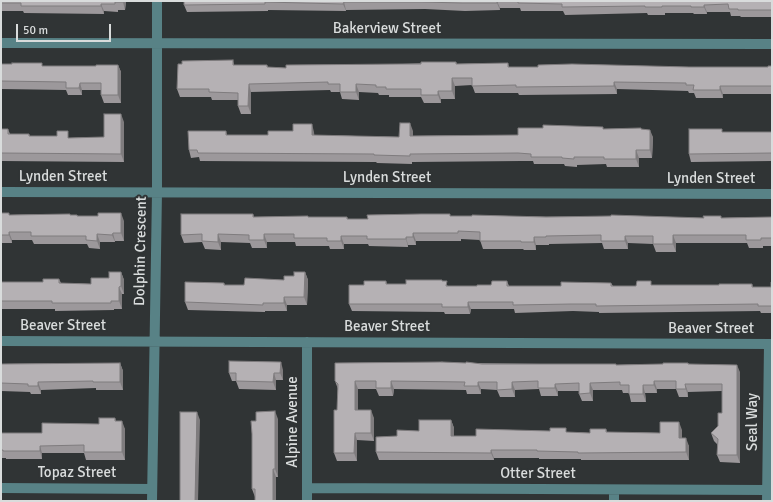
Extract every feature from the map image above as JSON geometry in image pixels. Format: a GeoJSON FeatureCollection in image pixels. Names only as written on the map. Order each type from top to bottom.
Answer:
{"type":"FeatureCollection","features":[{"type":"Feature","properties":{"kind":"street","name":"Dolphin Crescent"},"geometry":{"type":"LineString","coordinates":[[152,501],[155,341],[157,1]]}},
{"type":"Feature","properties":{"kind":"street","name":"Bakerview Street"},"geometry":{"type":"LineString","coordinates":[[1,43],[772,44]]}},
{"type":"Feature","properties":{"kind":"street","name":"Lynden Street"},"geometry":{"type":"LineString","coordinates":[[1,192],[772,194]]}},
{"type":"Feature","properties":{"kind":"street","name":"Beaver Street"},"geometry":{"type":"LineString","coordinates":[[1,341],[770,344]]}},
{"type":"Feature","properties":{"kind":"street","name":"Alpine Avenue"},"geometry":{"type":"LineString","coordinates":[[307,342],[308,501]]}},
{"type":"Feature","properties":{"kind":"street","name":"Seal Way"},"geometry":{"type":"LineString","coordinates":[[767,501],[770,344]]}},
{"type":"Feature","properties":{"kind":"street","name":"Topaz Street"},"geometry":{"type":"LineString","coordinates":[[1,488],[152,488]]}},
{"type":"Feature","properties":{"kind":"street","name":"Otter Street"},"geometry":{"type":"LineString","coordinates":[[308,488],[768,490]]}},
{"type":"Feature","properties":{"kind":"street"},"geometry":{"type":"LineString","coordinates":[[614,490],[614,501]]}},
{"type":"Feature","properties":{"kind":"building"},"geometry":{"type":"Polygon","coordinates":[[[1,1],[123,2],[115,2],[115,4],[101,4],[101,6],[21,6],[21,3],[1,3],[1,1]]]}},
{"type":"Feature","properties":{"kind":"building"},"geometry":{"type":"Polygon","coordinates":[[[184,1],[497,1],[497,3],[344,2],[343,4],[265,2],[265,4],[184,5],[184,1]]]}},
{"type":"Feature","properties":{"kind":"building"},"geometry":{"type":"Polygon","coordinates":[[[518,1],[772,1],[772,10],[729,9],[728,4],[704,5],[704,7],[562,7],[562,4],[518,3],[518,1]]]}},
{"type":"Feature","properties":{"kind":"building"},"geometry":{"type":"Polygon","coordinates":[[[233,60],[233,65],[267,65],[267,67],[286,68],[286,65],[421,64],[421,62],[456,62],[456,64],[508,63],[508,67],[538,67],[538,65],[572,64],[689,67],[772,66],[772,86],[720,86],[720,90],[693,90],[694,85],[686,85],[686,83],[614,82],[614,86],[472,86],[472,78],[452,78],[452,91],[438,91],[438,95],[421,95],[421,89],[386,89],[386,87],[376,87],[376,85],[356,84],[356,92],[340,92],[340,84],[328,84],[328,82],[249,84],[248,106],[238,106],[238,93],[209,92],[209,89],[177,89],[178,64],[182,64],[182,61],[233,60]]]}},
{"type":"Feature","properties":{"kind":"building"},"geometry":{"type":"Polygon","coordinates":[[[42,63],[42,66],[118,65],[118,95],[101,95],[101,83],[80,83],[79,88],[66,88],[66,82],[1,81],[1,64],[42,63]]]}},
{"type":"Feature","properties":{"kind":"building"},"geometry":{"type":"Polygon","coordinates":[[[104,114],[121,114],[121,154],[1,153],[1,129],[8,129],[8,134],[29,134],[29,136],[57,136],[57,131],[68,131],[68,138],[104,137],[104,114]]]}},
{"type":"Feature","properties":{"kind":"building"},"geometry":{"type":"Polygon","coordinates":[[[400,123],[410,123],[410,136],[518,135],[518,128],[543,128],[543,125],[603,127],[603,129],[641,128],[650,130],[650,150],[636,150],[636,159],[574,157],[574,159],[562,157],[531,157],[531,154],[518,153],[410,154],[410,156],[374,154],[198,153],[197,150],[189,150],[188,131],[226,131],[226,135],[268,135],[268,131],[293,131],[293,124],[312,124],[312,135],[399,137],[400,123]]]}},
{"type":"Feature","properties":{"kind":"building"},"geometry":{"type":"Polygon","coordinates":[[[689,129],[722,129],[722,132],[772,132],[772,153],[689,154],[689,129]]]}},
{"type":"Feature","properties":{"kind":"building"},"geometry":{"type":"Polygon","coordinates":[[[1,213],[9,213],[9,215],[70,214],[77,216],[98,216],[98,213],[121,213],[121,233],[113,233],[112,235],[97,234],[97,241],[86,240],[86,236],[31,236],[31,232],[9,232],[9,235],[1,235],[1,213]]]}},
{"type":"Feature","properties":{"kind":"building"},"geometry":{"type":"Polygon","coordinates":[[[181,214],[253,214],[253,217],[308,216],[347,217],[347,219],[368,219],[367,215],[421,214],[450,214],[450,216],[472,215],[546,217],[611,215],[704,218],[703,216],[721,216],[721,218],[772,217],[772,238],[746,240],[746,235],[673,235],[673,244],[653,244],[653,236],[625,236],[625,241],[601,241],[601,235],[534,237],[534,242],[521,242],[480,241],[480,232],[458,231],[458,233],[413,233],[413,237],[406,237],[406,239],[367,239],[367,236],[341,236],[341,241],[327,241],[327,238],[294,238],[294,234],[264,234],[264,240],[249,240],[249,235],[218,234],[218,242],[202,241],[202,234],[181,235],[181,214]]]}},
{"type":"Feature","properties":{"kind":"building"},"geometry":{"type":"Polygon","coordinates":[[[109,272],[121,272],[119,301],[111,301],[111,303],[52,303],[52,301],[1,301],[1,282],[43,282],[43,279],[59,279],[59,283],[91,284],[91,278],[109,278],[109,272]]]}},
{"type":"Feature","properties":{"kind":"building"},"geometry":{"type":"Polygon","coordinates":[[[294,272],[305,272],[304,297],[284,297],[284,303],[263,303],[263,305],[185,302],[185,282],[244,285],[245,278],[284,280],[284,276],[294,276],[294,272]]]}},
{"type":"Feature","properties":{"kind":"building"},"geometry":{"type":"Polygon","coordinates":[[[406,280],[442,280],[447,281],[446,286],[491,285],[492,281],[507,281],[507,286],[561,286],[561,282],[611,283],[611,286],[636,286],[637,281],[651,281],[651,285],[752,284],[752,287],[771,287],[772,282],[772,306],[758,306],[758,304],[596,306],[596,304],[513,305],[513,302],[468,302],[468,307],[442,307],[442,304],[349,304],[349,285],[364,285],[364,281],[386,281],[386,284],[406,284],[406,280]]]}},
{"type":"Feature","properties":{"kind":"building"},"geometry":{"type":"Polygon","coordinates":[[[229,361],[281,362],[280,373],[274,373],[273,382],[236,381],[236,373],[229,373],[229,361]]]}},
{"type":"Feature","properties":{"kind":"building"},"geometry":{"type":"Polygon","coordinates":[[[442,362],[482,364],[616,365],[688,363],[737,365],[737,455],[717,455],[718,439],[711,433],[718,426],[718,413],[722,413],[722,384],[685,384],[686,389],[676,389],[676,381],[654,381],[654,385],[643,385],[643,394],[629,394],[629,385],[620,385],[620,382],[590,383],[590,393],[579,394],[579,383],[555,384],[555,388],[538,388],[538,381],[512,382],[512,389],[497,390],[497,382],[478,382],[478,386],[464,386],[465,382],[391,381],[391,388],[376,388],[376,381],[355,381],[355,410],[371,410],[371,433],[355,433],[354,453],[334,453],[334,410],[337,410],[338,384],[335,381],[335,363],[442,362]]]}},
{"type":"Feature","properties":{"kind":"building"},"geometry":{"type":"Polygon","coordinates":[[[120,363],[120,382],[38,382],[38,386],[1,383],[1,364],[120,363]]]}},
{"type":"Feature","properties":{"kind":"building"},"geometry":{"type":"Polygon","coordinates":[[[275,411],[275,469],[273,469],[273,501],[255,501],[255,489],[252,489],[251,421],[256,421],[256,412],[275,411]]]}},
{"type":"Feature","properties":{"kind":"building"},"geometry":{"type":"Polygon","coordinates":[[[180,412],[197,412],[195,501],[180,501],[180,412]]]}},
{"type":"Feature","properties":{"kind":"building"},"geometry":{"type":"Polygon","coordinates":[[[99,418],[115,418],[115,421],[122,421],[122,452],[84,452],[84,445],[40,446],[40,451],[1,450],[1,433],[42,433],[42,423],[99,424],[99,418]]]}},
{"type":"Feature","properties":{"kind":"building"},"geometry":{"type":"Polygon","coordinates":[[[419,420],[451,420],[451,436],[476,436],[476,429],[550,431],[550,428],[566,428],[566,432],[590,433],[590,429],[606,429],[606,432],[660,433],[660,422],[679,422],[679,438],[686,438],[686,452],[578,453],[537,450],[491,450],[491,453],[376,452],[376,437],[397,436],[397,430],[419,431],[419,420]]]}}]}
